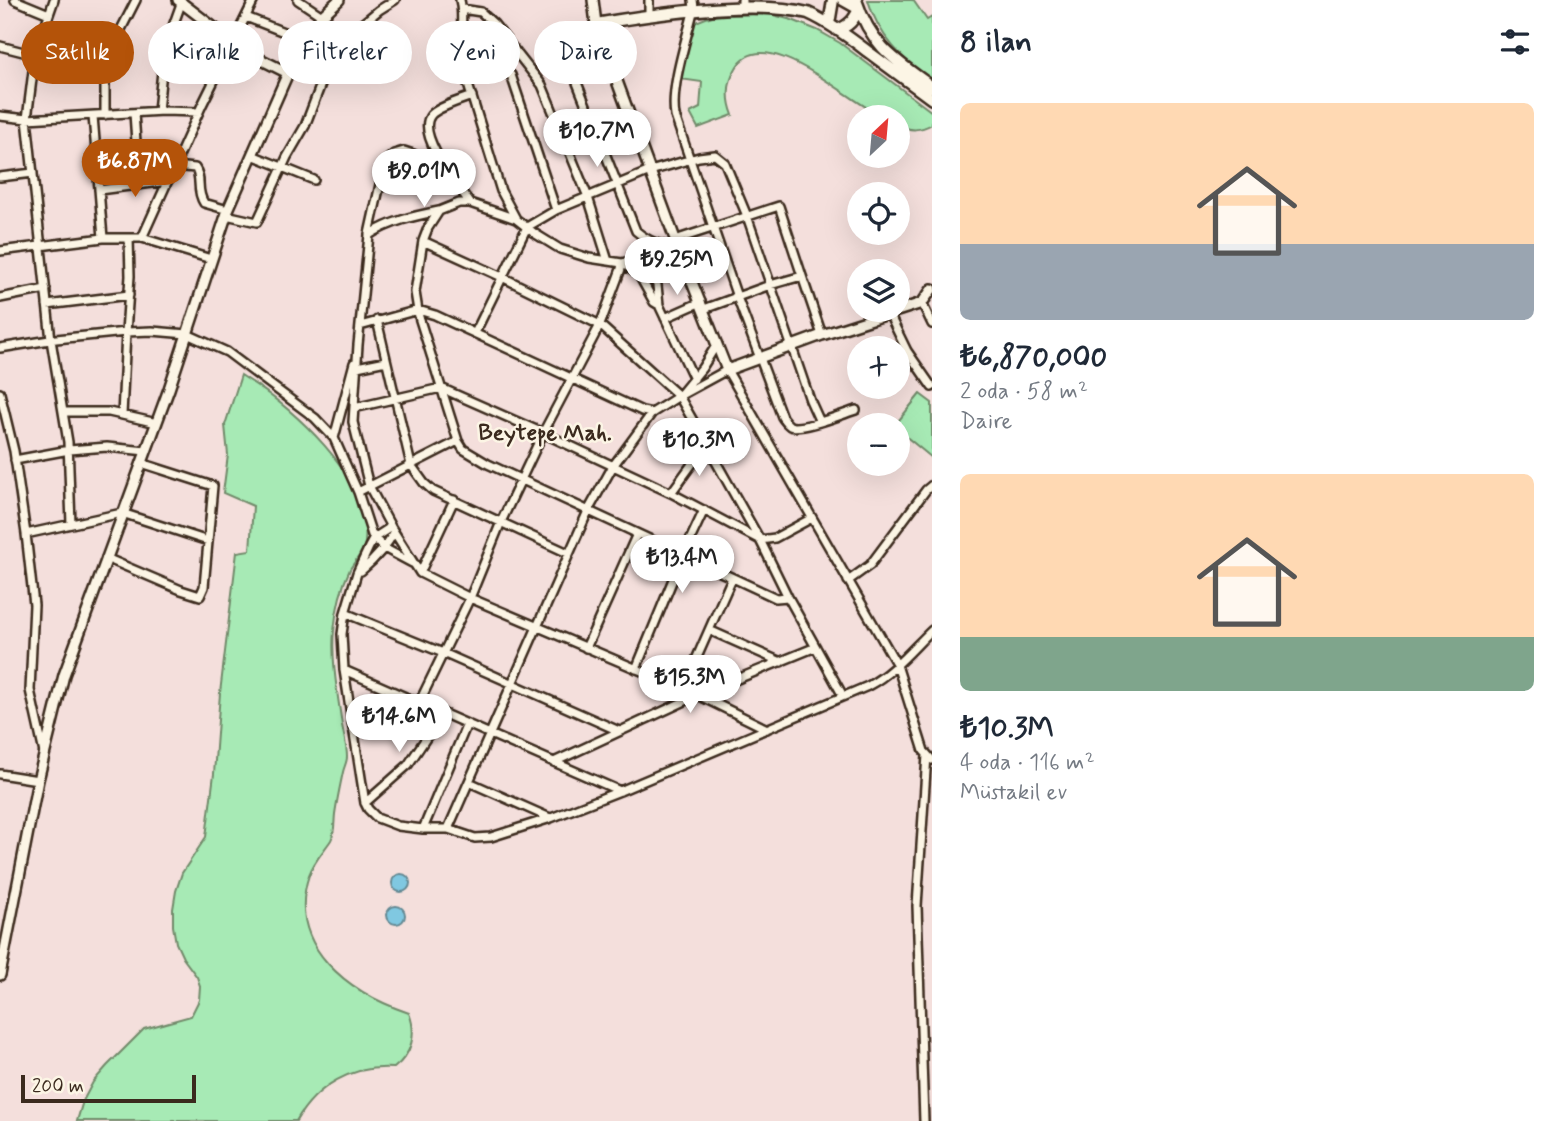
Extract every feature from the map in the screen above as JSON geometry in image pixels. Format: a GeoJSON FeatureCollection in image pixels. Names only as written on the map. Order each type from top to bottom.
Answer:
{"type":"FeatureCollection","features":[{"type":"Feature","properties":{"kind":"main road"},"geometry":{"type":"LineString","coordinates":[[833,27],[834,0]]}},
{"type":"Feature","properties":{"kind":"main road"},"geometry":{"type":"LineString","coordinates":[[843,0],[858,4]]}},
{"type":"Feature","properties":{"kind":"main road"},"geometry":{"type":"LineString","coordinates":[[614,21],[694,4],[746,1],[793,8],[833,27],[932,99]]}},
{"type":"Feature","properties":{"kind":"main road"},"geometry":{"type":"LineString","coordinates":[[833,27],[847,27],[853,21],[858,4]]}},
{"type":"Feature","properties":{"kind":"main road"},"geometry":{"type":"LineString","coordinates":[[858,4],[881,48],[932,87]]}},
{"type":"Feature","properties":{"kind":"street"},"geometry":{"type":"LineString","coordinates":[[15,0],[49,14]]}},
{"type":"Feature","properties":{"kind":"street"},"geometry":{"type":"LineString","coordinates":[[47,21],[54,0]]}},
{"type":"Feature","properties":{"kind":"street"},"geometry":{"type":"LineString","coordinates":[[125,21],[136,0]]}},
{"type":"Feature","properties":{"kind":"street"},"geometry":{"type":"LineString","coordinates":[[244,21],[254,0]]}},
{"type":"Feature","properties":{"kind":"street"},"geometry":{"type":"LineString","coordinates":[[298,0],[321,16]]}},
{"type":"Feature","properties":{"kind":"street"},"geometry":{"type":"LineString","coordinates":[[317,21],[339,0]]}},
{"type":"Feature","properties":{"kind":"street"},"geometry":{"type":"LineString","coordinates":[[174,166],[195,168],[198,173],[199,195],[204,203],[257,222],[305,126],[329,63],[356,29],[395,0]]}},
{"type":"Feature","properties":{"kind":"street"},"geometry":{"type":"LineString","coordinates":[[593,0],[596,21]]}},
{"type":"Feature","properties":{"kind":"street"},"geometry":{"type":"LineString","coordinates":[[649,0],[649,15]]}},
{"type":"Feature","properties":{"kind":"street"},"geometry":{"type":"LineString","coordinates":[[158,111],[164,51],[181,1],[206,21]]}},
{"type":"Feature","properties":{"kind":"street"},"geometry":{"type":"LineString","coordinates":[[461,4],[488,18],[542,85],[588,197],[608,261]]}},
{"type":"Feature","properties":{"kind":"street"},"geometry":{"type":"LineString","coordinates":[[694,4],[675,89],[675,116],[737,297],[785,422],[797,427],[856,410]]}},
{"type":"Feature","properties":{"kind":"street"},"geometry":{"type":"LineString","coordinates":[[246,17],[278,30]]}},
{"type":"Feature","properties":{"kind":"street"},"geometry":{"type":"LineString","coordinates":[[0,46],[21,51]]}},
{"type":"Feature","properties":{"kind":"street"},"geometry":{"type":"LineString","coordinates":[[31,84],[27,119],[51,340],[69,450],[71,524]]}},
{"type":"Feature","properties":{"kind":"street"},"geometry":{"type":"LineString","coordinates":[[105,84],[105,115]]}},
{"type":"Feature","properties":{"kind":"street"},"geometry":{"type":"LineString","coordinates":[[142,238],[213,84]]}},
{"type":"Feature","properties":{"kind":"street"},"geometry":{"type":"LineString","coordinates":[[0,975],[38,780],[64,675],[157,423],[227,212],[283,84]]}},
{"type":"Feature","properties":{"kind":"street"},"geometry":{"type":"LineString","coordinates":[[468,84],[501,191],[516,219]]}},
{"type":"Feature","properties":{"kind":"street"},"geometry":{"type":"LineString","coordinates":[[514,84],[556,210]]}},
{"type":"Feature","properties":{"kind":"street"},"geometry":{"type":"LineString","coordinates":[[578,84],[636,231],[646,240],[662,245],[677,243]]}},
{"type":"Feature","properties":{"kind":"street"},"geometry":{"type":"LineString","coordinates":[[618,84],[727,370],[897,665],[924,751],[929,757],[917,906],[924,1121]]}},
{"type":"Feature","properties":{"kind":"street"},"geometry":{"type":"LineString","coordinates":[[470,202],[440,159],[428,134],[428,121],[435,111],[472,96]]}},
{"type":"Feature","properties":{"kind":"street"},"geometry":{"type":"LineString","coordinates":[[0,116],[27,119],[158,111],[199,112]]}},
{"type":"Feature","properties":{"kind":"street"},"geometry":{"type":"LineString","coordinates":[[134,113],[139,185]]}},
{"type":"Feature","properties":{"kind":"street"},"geometry":{"type":"LineString","coordinates":[[93,116],[103,238]]}},
{"type":"Feature","properties":{"kind":"street"},"geometry":{"type":"LineString","coordinates":[[457,185],[413,154],[404,151],[394,154],[385,162],[369,234],[353,422],[369,486],[393,529],[421,573],[470,598],[698,695],[767,729]]}},
{"type":"Feature","properties":{"kind":"street"},"geometry":{"type":"LineString","coordinates":[[252,155],[314,180]]}},
{"type":"Feature","properties":{"kind":"street"},"geometry":{"type":"LineString","coordinates":[[475,333],[527,227],[556,210],[650,171],[715,155],[725,163],[747,216],[820,422]]}},
{"type":"Feature","properties":{"kind":"street"},"geometry":{"type":"LineString","coordinates":[[0,177],[33,173]]}},
{"type":"Feature","properties":{"kind":"street"},"geometry":{"type":"LineString","coordinates":[[99,190],[168,181]]}},
{"type":"Feature","properties":{"kind":"street"},"geometry":{"type":"LineString","coordinates":[[369,234],[398,220],[470,202],[516,219],[560,249],[589,258],[622,263],[713,227],[779,205],[822,335]]}},
{"type":"Feature","properties":{"kind":"street"},"geometry":{"type":"LineString","coordinates":[[439,211],[423,241],[415,292],[441,388],[463,449],[521,480],[732,578],[776,598],[788,597]]}},
{"type":"Feature","properties":{"kind":"street"},"geometry":{"type":"LineString","coordinates":[[0,251],[103,238],[142,238],[211,259]]}},
{"type":"Feature","properties":{"kind":"street"},"geometry":{"type":"LineString","coordinates":[[122,415],[131,276],[129,238]]}},
{"type":"Feature","properties":{"kind":"street"},"geometry":{"type":"LineString","coordinates":[[423,241],[502,276],[600,325],[679,396],[843,696]]}},
{"type":"Feature","properties":{"kind":"street"},"geometry":{"type":"LineString","coordinates":[[639,258],[657,285],[659,305],[694,379]]}},
{"type":"Feature","properties":{"kind":"street"},"geometry":{"type":"LineString","coordinates":[[622,263],[639,275],[654,302],[659,305]]}},
{"type":"Feature","properties":{"kind":"street"},"geometry":{"type":"LineString","coordinates":[[419,703],[470,598],[500,522],[600,325],[622,263]]}},
{"type":"Feature","properties":{"kind":"street"},"geometry":{"type":"LineString","coordinates":[[665,318],[802,276]]}},
{"type":"Feature","properties":{"kind":"street"},"geometry":{"type":"LineString","coordinates":[[0,298],[46,289]]}},
{"type":"Feature","properties":{"kind":"street"},"geometry":{"type":"LineString","coordinates":[[910,307],[922,303],[932,289]]}},
{"type":"Feature","properties":{"kind":"street"},"geometry":{"type":"LineString","coordinates":[[47,306],[129,295]]}},
{"type":"Feature","properties":{"kind":"street"},"geometry":{"type":"LineString","coordinates":[[922,303],[932,324]]}},
{"type":"Feature","properties":{"kind":"street"},"geometry":{"type":"LineString","coordinates":[[360,326],[418,310],[435,315],[642,411],[652,413]]}},
{"type":"Feature","properties":{"kind":"street"},"geometry":{"type":"LineString","coordinates":[[377,320],[411,465],[424,483],[433,491],[568,553]]}},
{"type":"Feature","properties":{"kind":"street"},"geometry":{"type":"LineString","coordinates":[[448,829],[588,510],[613,466],[652,413],[727,370],[863,322]]}},
{"type":"Feature","properties":{"kind":"street"},"geometry":{"type":"LineString","coordinates":[[893,322],[907,351],[932,387]]}},
{"type":"Feature","properties":{"kind":"street"},"geometry":{"type":"LineString","coordinates":[[0,348],[56,338],[152,331],[187,334],[227,352],[316,418],[334,438],[358,492],[374,538],[384,548],[415,564]]}},
{"type":"Feature","properties":{"kind":"street"},"geometry":{"type":"LineString","coordinates":[[679,396],[717,344]]}},
{"type":"Feature","properties":{"kind":"street"},"geometry":{"type":"LineString","coordinates":[[334,438],[358,345]]}},
{"type":"Feature","properties":{"kind":"street"},"geometry":{"type":"LineString","coordinates":[[356,367],[386,361]]}},
{"type":"Feature","properties":{"kind":"street"},"geometry":{"type":"LineString","coordinates":[[354,408],[441,388],[671,493],[760,540],[775,538],[812,518]]}},
{"type":"Feature","properties":{"kind":"street"},"geometry":{"type":"LineString","coordinates":[[0,393],[15,460],[26,534],[34,605],[30,690],[44,754]]}},
{"type":"Feature","properties":{"kind":"street"},"geometry":{"type":"LineString","coordinates":[[64,412],[109,412],[157,423]]}},
{"type":"Feature","properties":{"kind":"street"},"geometry":{"type":"LineString","coordinates":[[358,492],[458,441]]}},
{"type":"Feature","properties":{"kind":"street"},"geometry":{"type":"LineString","coordinates":[[671,493],[706,446]]}},
{"type":"Feature","properties":{"kind":"street"},"geometry":{"type":"LineString","coordinates":[[15,460],[69,450],[107,447],[146,451]]}},
{"type":"Feature","properties":{"kind":"street"},"geometry":{"type":"LineString","coordinates":[[106,558],[200,596],[204,587],[213,486],[141,463]]}},
{"type":"Feature","properties":{"kind":"street"},"geometry":{"type":"LineString","coordinates":[[848,581],[870,565],[932,485]]}},
{"type":"Feature","properties":{"kind":"street"},"geometry":{"type":"LineString","coordinates":[[421,573],[454,500]]}},
{"type":"Feature","properties":{"kind":"street"},"geometry":{"type":"LineString","coordinates":[[636,669],[704,510]]}},
{"type":"Feature","properties":{"kind":"street"},"geometry":{"type":"LineString","coordinates":[[26,534],[122,513],[208,541]]}},
{"type":"Feature","properties":{"kind":"street"},"geometry":{"type":"LineString","coordinates":[[393,529],[374,538],[357,573],[345,613],[342,634],[344,670],[365,803],[377,818],[398,826],[448,829],[475,838],[491,837],[551,818],[879,681],[932,630]]}},
{"type":"Feature","properties":{"kind":"street"},"geometry":{"type":"LineString","coordinates":[[357,573],[384,548],[393,529]]}},
{"type":"Feature","properties":{"kind":"street"},"geometry":{"type":"LineString","coordinates":[[586,648],[637,534]]}},
{"type":"Feature","properties":{"kind":"street"},"geometry":{"type":"LineString","coordinates":[[683,689],[732,578]]}},
{"type":"Feature","properties":{"kind":"street"},"geometry":{"type":"LineString","coordinates":[[345,613],[619,731]]}},
{"type":"Feature","properties":{"kind":"street"},"geometry":{"type":"LineString","coordinates":[[709,630],[781,662]]}},
{"type":"Feature","properties":{"kind":"street"},"geometry":{"type":"LineString","coordinates":[[554,762],[698,695],[816,647]]}},
{"type":"Feature","properties":{"kind":"street"},"geometry":{"type":"LineString","coordinates":[[344,670],[620,791]]}},
{"type":"Feature","properties":{"kind":"street"},"geometry":{"type":"LineString","coordinates":[[365,803],[408,765],[443,713]]}},
{"type":"Feature","properties":{"kind":"street"},"geometry":{"type":"LineString","coordinates":[[423,829],[467,724]]}},
{"type":"Feature","properties":{"kind":"street"},"geometry":{"type":"LineString","coordinates":[[0,775],[38,780]]}},
{"type":"Feature","properties":{"kind":"street"},"geometry":{"type":"LineString","coordinates":[[469,782],[551,818]]}},
{"type":"Feature","properties":{"kind":"green space"},"geometry":{"type":"Polygon","coordinates":[[[868,0],[913,0],[927,20],[932,17],[932,81],[911,65],[885,36],[868,0]]]}},
{"type":"Feature","properties":{"kind":"green space"},"geometry":{"type":"Polygon","coordinates":[[[729,13],[773,15],[817,30],[840,43],[932,112],[932,124],[919,129],[910,129],[910,105],[863,105],[808,69],[786,58],[766,53],[749,56],[736,68],[729,92],[733,115],[698,128],[690,113],[700,108],[702,82],[680,79],[693,24],[729,13]]]}},
{"type":"Feature","properties":{"kind":"green space"},"geometry":{"type":"Polygon","coordinates":[[[241,375],[282,405],[324,445],[356,492],[364,517],[365,542],[344,584],[334,631],[335,678],[347,759],[334,831],[309,875],[304,901],[306,924],[315,945],[328,964],[345,980],[365,993],[409,1013],[413,1036],[409,1050],[394,1068],[364,1070],[337,1080],[314,1097],[296,1121],[77,1121],[93,1082],[144,1029],[191,1016],[199,1000],[200,986],[197,977],[176,943],[173,909],[182,873],[206,837],[237,552],[250,550],[253,506],[223,493],[228,455],[225,425],[241,375]]]}},
{"type":"Feature","properties":{"kind":"green space"},"geometry":{"type":"Polygon","coordinates":[[[920,394],[932,403],[932,458],[910,440],[910,413],[905,413],[920,394]]]}},
{"type":"Feature","properties":{"kind":"water"},"geometry":{"type":"Polygon","coordinates":[[[401,874],[407,877],[410,883],[407,889],[401,892],[395,889],[392,883],[395,877],[401,874]]]}},
{"type":"Feature","properties":{"kind":"water"},"geometry":{"type":"Polygon","coordinates":[[[396,906],[402,909],[405,915],[402,921],[396,924],[390,921],[387,915],[390,909],[396,906]]]}},
{"type":"Feature","properties":{"kind":"district","name":"Beytepe Mah."},"geometry":{"type":"Point","coordinates":[545,434]}}]}
